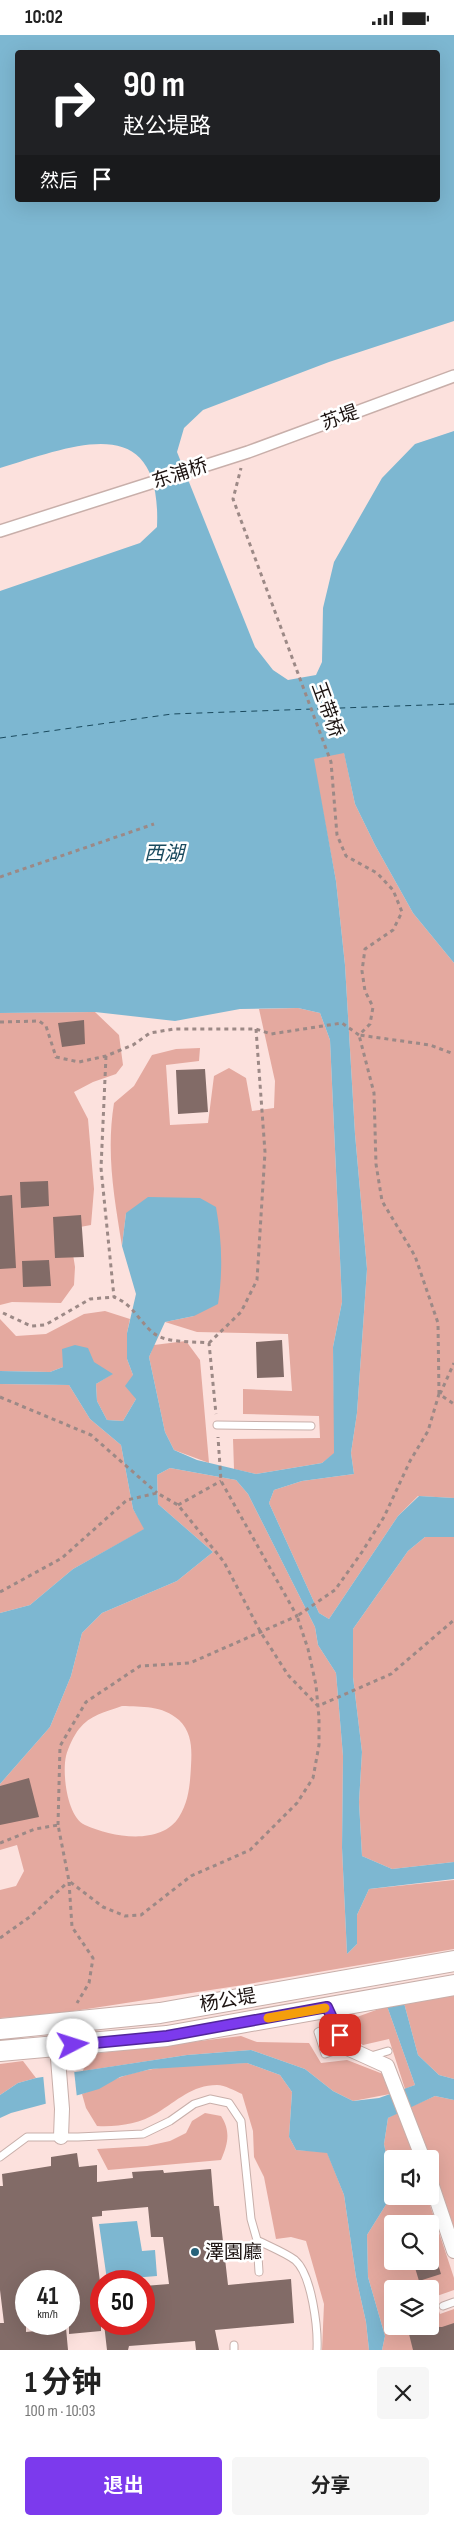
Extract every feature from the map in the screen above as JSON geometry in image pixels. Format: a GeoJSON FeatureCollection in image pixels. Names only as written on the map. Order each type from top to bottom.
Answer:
{"type":"FeatureCollection","features":[{"type":"Feature","properties":{"kind":"main road","name":"杨公堤"},"geometry":{"type":"LineString","coordinates":[[0,2029],[160,2013],[454,1961]]}},
{"type":"Feature","properties":{"kind":"main road","name":"杨公堤"},"geometry":{"type":"LineString","coordinates":[[0,2051],[167,2036],[331,2016],[454,1985]]}},
{"type":"Feature","properties":{"kind":"street","name":"苏堤"},"geometry":{"type":"LineString","coordinates":[[226,459],[454,376]]}},
{"type":"Feature","properties":{"kind":"street","name":"东浦桥"},"geometry":{"type":"LineString","coordinates":[[0,531],[226,459]]}},
{"type":"Feature","properties":{"kind":"street"},"geometry":{"type":"LineString","coordinates":[[331,2016],[345,2047],[388,2066],[420,2150]]}},
{"type":"Feature","properties":{"kind":"street"},"geometry":{"type":"LineString","coordinates":[[57,2047],[62,2109],[61,2137]]}},
{"type":"Feature","properties":{"kind":"street"},"geometry":{"type":"LineString","coordinates":[[438,2205],[454,2251]]}},
{"type":"Feature","properties":{"kind":"lane"},"geometry":{"type":"LineString","coordinates":[[217,1425],[311,1426]]}},
{"type":"Feature","properties":{"kind":"lane"},"geometry":{"type":"LineString","coordinates":[[331,2016],[318,2032],[325,2054],[345,2047]]}},
{"type":"Feature","properties":{"kind":"lane"},"geometry":{"type":"LineString","coordinates":[[366,2057],[388,2051]]}},
{"type":"Feature","properties":{"kind":"lane"},"geometry":{"type":"LineString","coordinates":[[0,2157],[28,2137],[143,2134],[170,2121],[194,2104],[210,2099],[229,2103],[241,2121],[250,2219],[257,2240],[259,2273]]}},
{"type":"Feature","properties":{"kind":"lane"},"geometry":{"type":"LineString","coordinates":[[257,2240],[294,2260],[305,2273],[313,2307],[317,2350]]}},
{"type":"Feature","properties":{"kind":"lane"},"geometry":{"type":"LineString","coordinates":[[443,2305],[454,2302]]}},
{"type":"Feature","properties":{"kind":"path","name":"玉带桥"},"geometry":{"type":"LineString","coordinates":[[248,452],[239,474],[233,499],[331,762],[337,835],[346,856],[377,873],[393,891],[402,912],[393,930],[365,949],[362,971],[365,991],[373,1007],[370,1024],[359,1035]]}},
{"type":"Feature","properties":{"kind":"path"},"geometry":{"type":"LineString","coordinates":[[0,877],[154,824]]}},
{"type":"Feature","properties":{"kind":"path"},"geometry":{"type":"LineString","coordinates":[[0,1022],[39,1021],[46,1026],[56,1057],[79,1062],[106,1056],[133,1045],[150,1033],[174,1029],[256,1029],[271,1034],[342,1023],[359,1035],[430,1045],[454,1055]]}},
{"type":"Feature","properties":{"kind":"path"},"geometry":{"type":"LineString","coordinates":[[3,1313],[31,1326],[45,1325],[90,1299],[114,1297],[127,1302],[153,1333],[174,1340],[209,1343],[241,1312],[257,1280],[265,1152],[256,1029]]}},
{"type":"Feature","properties":{"kind":"path"},"geometry":{"type":"LineString","coordinates":[[359,1035],[374,1093],[376,1164],[382,1201],[415,1256],[438,1323],[439,1394]]}},
{"type":"Feature","properties":{"kind":"path"},"geometry":{"type":"LineString","coordinates":[[106,1056],[102,1168],[114,1297]]}},
{"type":"Feature","properties":{"kind":"path"},"geometry":{"type":"LineString","coordinates":[[68,1881],[104,1907],[124,1917],[141,1915],[191,1876],[250,1850],[298,1803],[313,1778],[319,1745],[318,1706],[308,1649],[297,1616],[221,1481],[209,1343]]}},
{"type":"Feature","properties":{"kind":"path"},"geometry":{"type":"LineString","coordinates":[[73,2021],[73,2009],[89,1983],[93,1958],[72,1927],[68,1881],[58,1825],[60,1746],[86,1702],[140,1666],[190,1663],[297,1616],[334,1590],[362,1552],[384,1517],[410,1461],[428,1431],[439,1394],[454,1363]]}},
{"type":"Feature","properties":{"kind":"path"},"geometry":{"type":"LineString","coordinates":[[439,1394],[454,1403]]}},
{"type":"Feature","properties":{"kind":"path"},"geometry":{"type":"LineString","coordinates":[[0,1397],[90,1435],[157,1493],[178,1505],[224,1562],[260,1631],[288,1675],[318,1706]]}},
{"type":"Feature","properties":{"kind":"path"},"geometry":{"type":"LineString","coordinates":[[178,1505],[221,1481]]}},
{"type":"Feature","properties":{"kind":"path"},"geometry":{"type":"LineString","coordinates":[[0,1592],[62,1557],[127,1500],[157,1493]]}},
{"type":"Feature","properties":{"kind":"path"},"geometry":{"type":"LineString","coordinates":[[318,1706],[391,1674],[454,1620]]}},
{"type":"Feature","properties":{"kind":"path"},"geometry":{"type":"LineString","coordinates":[[0,1843],[35,1829],[58,1825]]}},
{"type":"Feature","properties":{"kind":"path"},"geometry":{"type":"LineString","coordinates":[[0,1938],[31,1916],[68,1881]]}},
{"type":"Feature","properties":{"kind":"shaded area"},"geometry":{"type":"Polygon","coordinates":[[[344,752],[355,804],[375,845],[413,913],[454,963],[454,1498],[418,1496],[398,1516],[329,1619],[319,1613],[269,1503],[274,1490],[302,1481],[354,1474],[351,1453],[357,1413],[367,1269],[355,1134],[345,965],[336,881],[313,759],[344,752]]]}},
{"type":"Feature","properties":{"kind":"shaded area"},"geometry":{"type":"Polygon","coordinates":[[[298,1008],[320,1013],[330,1040],[342,1302],[333,1347],[335,1453],[322,1463],[256,1474],[234,1469],[233,1439],[320,1438],[319,1416],[243,1414],[243,1389],[292,1391],[288,1334],[197,1332],[165,1322],[194,1316],[126,1213],[122,1246],[112,1175],[112,1121],[114,1103],[134,1086],[152,1055],[176,1049],[200,1048],[199,1061],[166,1065],[170,1125],[208,1123],[214,1076],[229,1068],[246,1078],[252,1111],[274,1108],[275,1081],[259,1009],[298,1008]]]}},
{"type":"Feature","properties":{"kind":"shaded area"},"geometry":{"type":"Polygon","coordinates":[[[95,1012],[119,1035],[123,1065],[116,1074],[93,1082],[74,1092],[88,1119],[94,1189],[91,1225],[69,1229],[75,1267],[74,1285],[61,1303],[12,1302],[0,1305],[0,1013],[95,1012]]]}},
{"type":"Feature","properties":{"kind":"shaded area"},"geometry":{"type":"Polygon","coordinates":[[[105,1311],[130,1319],[127,1333],[127,1359],[133,1375],[136,1399],[123,1421],[107,1420],[97,1401],[96,1384],[112,1374],[63,1367],[50,1372],[0,1371],[0,1319],[16,1336],[46,1334],[84,1314],[105,1311]]]}},
{"type":"Feature","properties":{"kind":"shaded area"},"geometry":{"type":"Polygon","coordinates":[[[186,1341],[200,1360],[209,1463],[174,1450],[165,1432],[149,1357],[154,1345],[186,1341]]]}},
{"type":"Feature","properties":{"kind":"shaded area"},"geometry":{"type":"Polygon","coordinates":[[[0,1384],[69,1385],[90,1419],[121,1445],[133,1509],[145,1529],[73,1569],[30,1605],[0,1613],[0,1384]]]}},
{"type":"Feature","properties":{"kind":"shaded area"},"geometry":{"type":"Polygon","coordinates":[[[170,1468],[236,1480],[248,1494],[315,1627],[318,1645],[336,1673],[343,1756],[342,1848],[347,1954],[357,1944],[357,1915],[369,1889],[454,1880],[454,1949],[243,1985],[48,2015],[0,2018],[0,1890],[16,1886],[24,1871],[17,1845],[0,1850],[0,1784],[50,1727],[71,1676],[82,1633],[102,1613],[177,1581],[213,1552],[158,1504],[157,1475],[170,1468]],[[122,1706],[88,1720],[79,1729],[71,1742],[65,1764],[67,1794],[70,1804],[79,1820],[85,1825],[108,1833],[135,1836],[160,1832],[171,1826],[179,1817],[187,1799],[191,1759],[189,1736],[179,1720],[166,1712],[152,1708],[122,1706]]]}},
{"type":"Feature","properties":{"kind":"shaded area"},"geometry":{"type":"Polygon","coordinates":[[[425,1537],[454,1537],[454,1862],[392,1869],[362,1856],[359,1802],[362,1752],[353,1677],[353,1629],[408,1551],[425,1537]]]}},
{"type":"Feature","properties":{"kind":"shaded area"},"geometry":{"type":"Polygon","coordinates":[[[454,1994],[454,2079],[439,2075],[418,2055],[404,2003],[454,1994]]]}},
{"type":"Feature","properties":{"kind":"shaded area"},"geometry":{"type":"Polygon","coordinates":[[[387,2006],[415,2085],[405,2089],[389,2039],[363,2045],[356,2040],[346,2021],[387,2006]]]}},
{"type":"Feature","properties":{"kind":"shaded area"},"geometry":{"type":"Polygon","coordinates":[[[241,2036],[257,2042],[309,2043],[321,2063],[347,2060],[383,2074],[390,2094],[353,2101],[333,2091],[305,2069],[251,2050],[187,2055],[83,2071],[87,2058],[92,2054],[241,2036]]]}},
{"type":"Feature","properties":{"kind":"shaded area"},"geometry":{"type":"Polygon","coordinates":[[[23,2061],[36,2078],[18,2083],[0,2095],[0,2064],[23,2061]]]}},
{"type":"Feature","properties":{"kind":"shaded area"},"geometry":{"type":"Polygon","coordinates":[[[247,2063],[280,2075],[292,2092],[289,2137],[296,2150],[327,2152],[344,2195],[369,2350],[322,2350],[324,2304],[306,2241],[291,2237],[276,2239],[264,2177],[254,2157],[253,2131],[242,2094],[223,2086],[208,2086],[192,2091],[143,2120],[128,2124],[97,2126],[86,2108],[82,2094],[116,2079],[151,2069],[183,2065],[247,2063]]]}},
{"type":"Feature","properties":{"kind":"shaded area"},"geometry":{"type":"Polygon","coordinates":[[[435,2096],[454,2100],[454,2231],[439,2186],[439,2150],[427,2150],[410,2107],[435,2096]]]}},
{"type":"Feature","properties":{"kind":"shaded area"},"geometry":{"type":"Polygon","coordinates":[[[399,2112],[412,2150],[385,2150],[384,2144],[388,2118],[399,2112]]]}},
{"type":"Feature","properties":{"kind":"shaded area"},"geometry":{"type":"Polygon","coordinates":[[[205,2113],[221,2116],[226,2127],[227,2143],[221,2160],[108,2170],[97,2149],[147,2146],[170,2141],[186,2133],[192,2121],[205,2113]]]}},
{"type":"Feature","properties":{"kind":"shaded area"},"geometry":{"type":"Polygon","coordinates":[[[386,2205],[430,2205],[433,2215],[384,2215],[384,2270],[439,2270],[439,2232],[454,2278],[454,2290],[439,2295],[439,2280],[384,2280],[384,2333],[368,2277],[367,2235],[386,2205]]]}},
{"type":"Feature","properties":{"kind":"shaded area"},"geometry":{"type":"Polygon","coordinates":[[[454,2309],[454,2335],[418,2350],[382,2350],[385,2336],[439,2335],[439,2311],[440,2314],[454,2309]]]}},
{"type":"Feature","properties":{"kind":"water","name":"西湖"},"geometry":{"type":"Polygon","coordinates":[[[0,35],[454,35],[454,321],[329,362],[203,410],[184,428],[177,452],[255,647],[273,670],[288,680],[316,675],[322,662],[323,608],[334,562],[382,478],[415,444],[454,431],[454,963],[413,913],[375,845],[355,804],[344,753],[314,759],[336,881],[345,965],[355,1134],[367,1269],[357,1413],[351,1453],[354,1474],[302,1481],[274,1490],[269,1503],[319,1613],[329,1619],[398,1516],[419,1496],[454,1498],[454,1537],[425,1537],[408,1551],[353,1629],[353,1677],[362,1752],[359,1802],[362,1856],[392,1869],[454,1862],[454,1879],[369,1889],[357,1915],[357,1944],[347,1954],[342,1848],[343,1756],[336,1673],[318,1645],[315,1627],[248,1494],[236,1480],[170,1468],[157,1475],[158,1504],[213,1552],[177,1581],[102,1613],[82,1633],[71,1676],[50,1727],[0,1784],[0,1613],[30,1605],[73,1569],[144,1529],[133,1509],[121,1445],[90,1419],[69,1385],[0,1384],[0,1371],[50,1372],[63,1367],[62,1349],[75,1345],[88,1348],[94,1362],[113,1374],[96,1384],[97,1401],[107,1420],[123,1421],[136,1399],[125,1386],[133,1375],[127,1359],[127,1333],[136,1294],[122,1246],[126,1213],[148,1197],[200,1198],[216,1207],[221,1255],[221,1280],[218,1304],[194,1316],[165,1322],[149,1357],[165,1432],[174,1450],[197,1460],[256,1474],[322,1463],[334,1453],[333,1347],[342,1302],[330,1040],[320,1013],[298,1008],[240,1009],[175,1021],[95,1012],[0,1013],[0,591],[140,543],[157,527],[155,489],[145,464],[129,450],[108,444],[84,445],[0,468],[0,35]]]}},
{"type":"Feature","properties":{"kind":"water"},"geometry":{"type":"Polygon","coordinates":[[[404,2003],[418,2055],[439,2075],[454,2079],[454,2100],[435,2096],[388,2118],[384,2144],[384,2205],[386,2205],[367,2235],[368,2277],[385,2336],[382,2350],[369,2350],[344,2195],[327,2153],[296,2150],[289,2137],[292,2092],[280,2075],[247,2063],[151,2069],[120,2077],[99,2089],[11,2113],[0,2118],[0,2095],[18,2083],[36,2078],[187,2055],[251,2050],[305,2069],[333,2091],[353,2101],[379,2098],[415,2085],[387,2006],[404,2003]]]}},
{"type":"Feature","properties":{"kind":"water"},"geometry":{"type":"Polygon","coordinates":[[[137,2221],[142,2251],[155,2250],[157,2276],[155,2276],[155,2270],[106,2270],[99,2224],[137,2221]]]}},
{"type":"Feature","properties":{"kind":"pier"},"geometry":{"type":"Polygon","coordinates":[[[74,2070],[77,2098],[46,2106],[43,2074],[74,2070]]]}},
{"type":"Feature","properties":{"kind":"building"},"geometry":{"type":"Polygon","coordinates":[[[84,1020],[85,1044],[62,1047],[58,1023],[84,1020]]]}},
{"type":"Feature","properties":{"kind":"building"},"geometry":{"type":"Polygon","coordinates":[[[205,1069],[208,1112],[178,1114],[176,1070],[205,1069]]]}},
{"type":"Feature","properties":{"kind":"building"},"geometry":{"type":"Polygon","coordinates":[[[48,1181],[49,1206],[21,1208],[20,1182],[48,1181]]]}},
{"type":"Feature","properties":{"kind":"building"},"geometry":{"type":"Polygon","coordinates":[[[12,1195],[16,1268],[0,1269],[0,1196],[12,1195]]]}},
{"type":"Feature","properties":{"kind":"building"},"geometry":{"type":"Polygon","coordinates":[[[81,1215],[84,1257],[55,1258],[53,1217],[81,1215]]]}},
{"type":"Feature","properties":{"kind":"building"},"geometry":{"type":"Polygon","coordinates":[[[49,1260],[51,1286],[23,1287],[22,1261],[49,1260]]]}},
{"type":"Feature","properties":{"kind":"building"},"geometry":{"type":"Polygon","coordinates":[[[282,1340],[284,1377],[257,1378],[256,1342],[282,1340]]]}},
{"type":"Feature","properties":{"kind":"building"},"geometry":{"type":"Polygon","coordinates":[[[29,1778],[39,1817],[0,1825],[0,1786],[29,1778]]]}},
{"type":"Feature","properties":{"kind":"building"},"geometry":{"type":"Polygon","coordinates":[[[77,2153],[79,2167],[97,2165],[97,2182],[133,2178],[132,2172],[163,2170],[164,2173],[211,2169],[214,2206],[219,2206],[228,2285],[291,2279],[294,2323],[215,2330],[219,2350],[196,2350],[195,2341],[129,2346],[128,2350],[107,2350],[105,2335],[155,2335],[155,2285],[169,2284],[163,2237],[151,2237],[148,2207],[102,2211],[102,2216],[92,2217],[99,2270],[90,2270],[90,2332],[80,2333],[80,2270],[15,2270],[15,2335],[67,2335],[68,2350],[0,2350],[0,2323],[4,2323],[0,2290],[0,2186],[3,2186],[2,2174],[51,2166],[51,2157],[77,2153]]]}},
{"type":"Feature","properties":{"kind":"building"},"geometry":{"type":"Polygon","coordinates":[[[439,2268],[441,2274],[419,2280],[416,2270],[439,2270],[439,2268]]]}},
{"type":"Feature","properties":{"kind":"building"},"geometry":{"type":"Polygon","coordinates":[[[454,2323],[454,2350],[413,2350],[409,2335],[439,2335],[439,2327],[454,2323]]]}},
{"type":"Feature","properties":{"kind":"ferry route"},"geometry":{"type":"LineString","coordinates":[[0,738],[172,714],[454,704]]}},
{"type":"Feature","properties":{"kind":"slow traffic"},"geometry":{"type":"LineString","coordinates":[[268,2018],[325,2008]]}},
{"type":"Feature","properties":{"kind":"place","name":"澤園廳"},"geometry":{"type":"Point","coordinates":[195,2252]}},
{"type":"Feature","properties":{"kind":"route"},"geometry":{"type":"LineString","coordinates":[[73,2045],[167,2036],[327,2007],[340,2035]]}}]}
